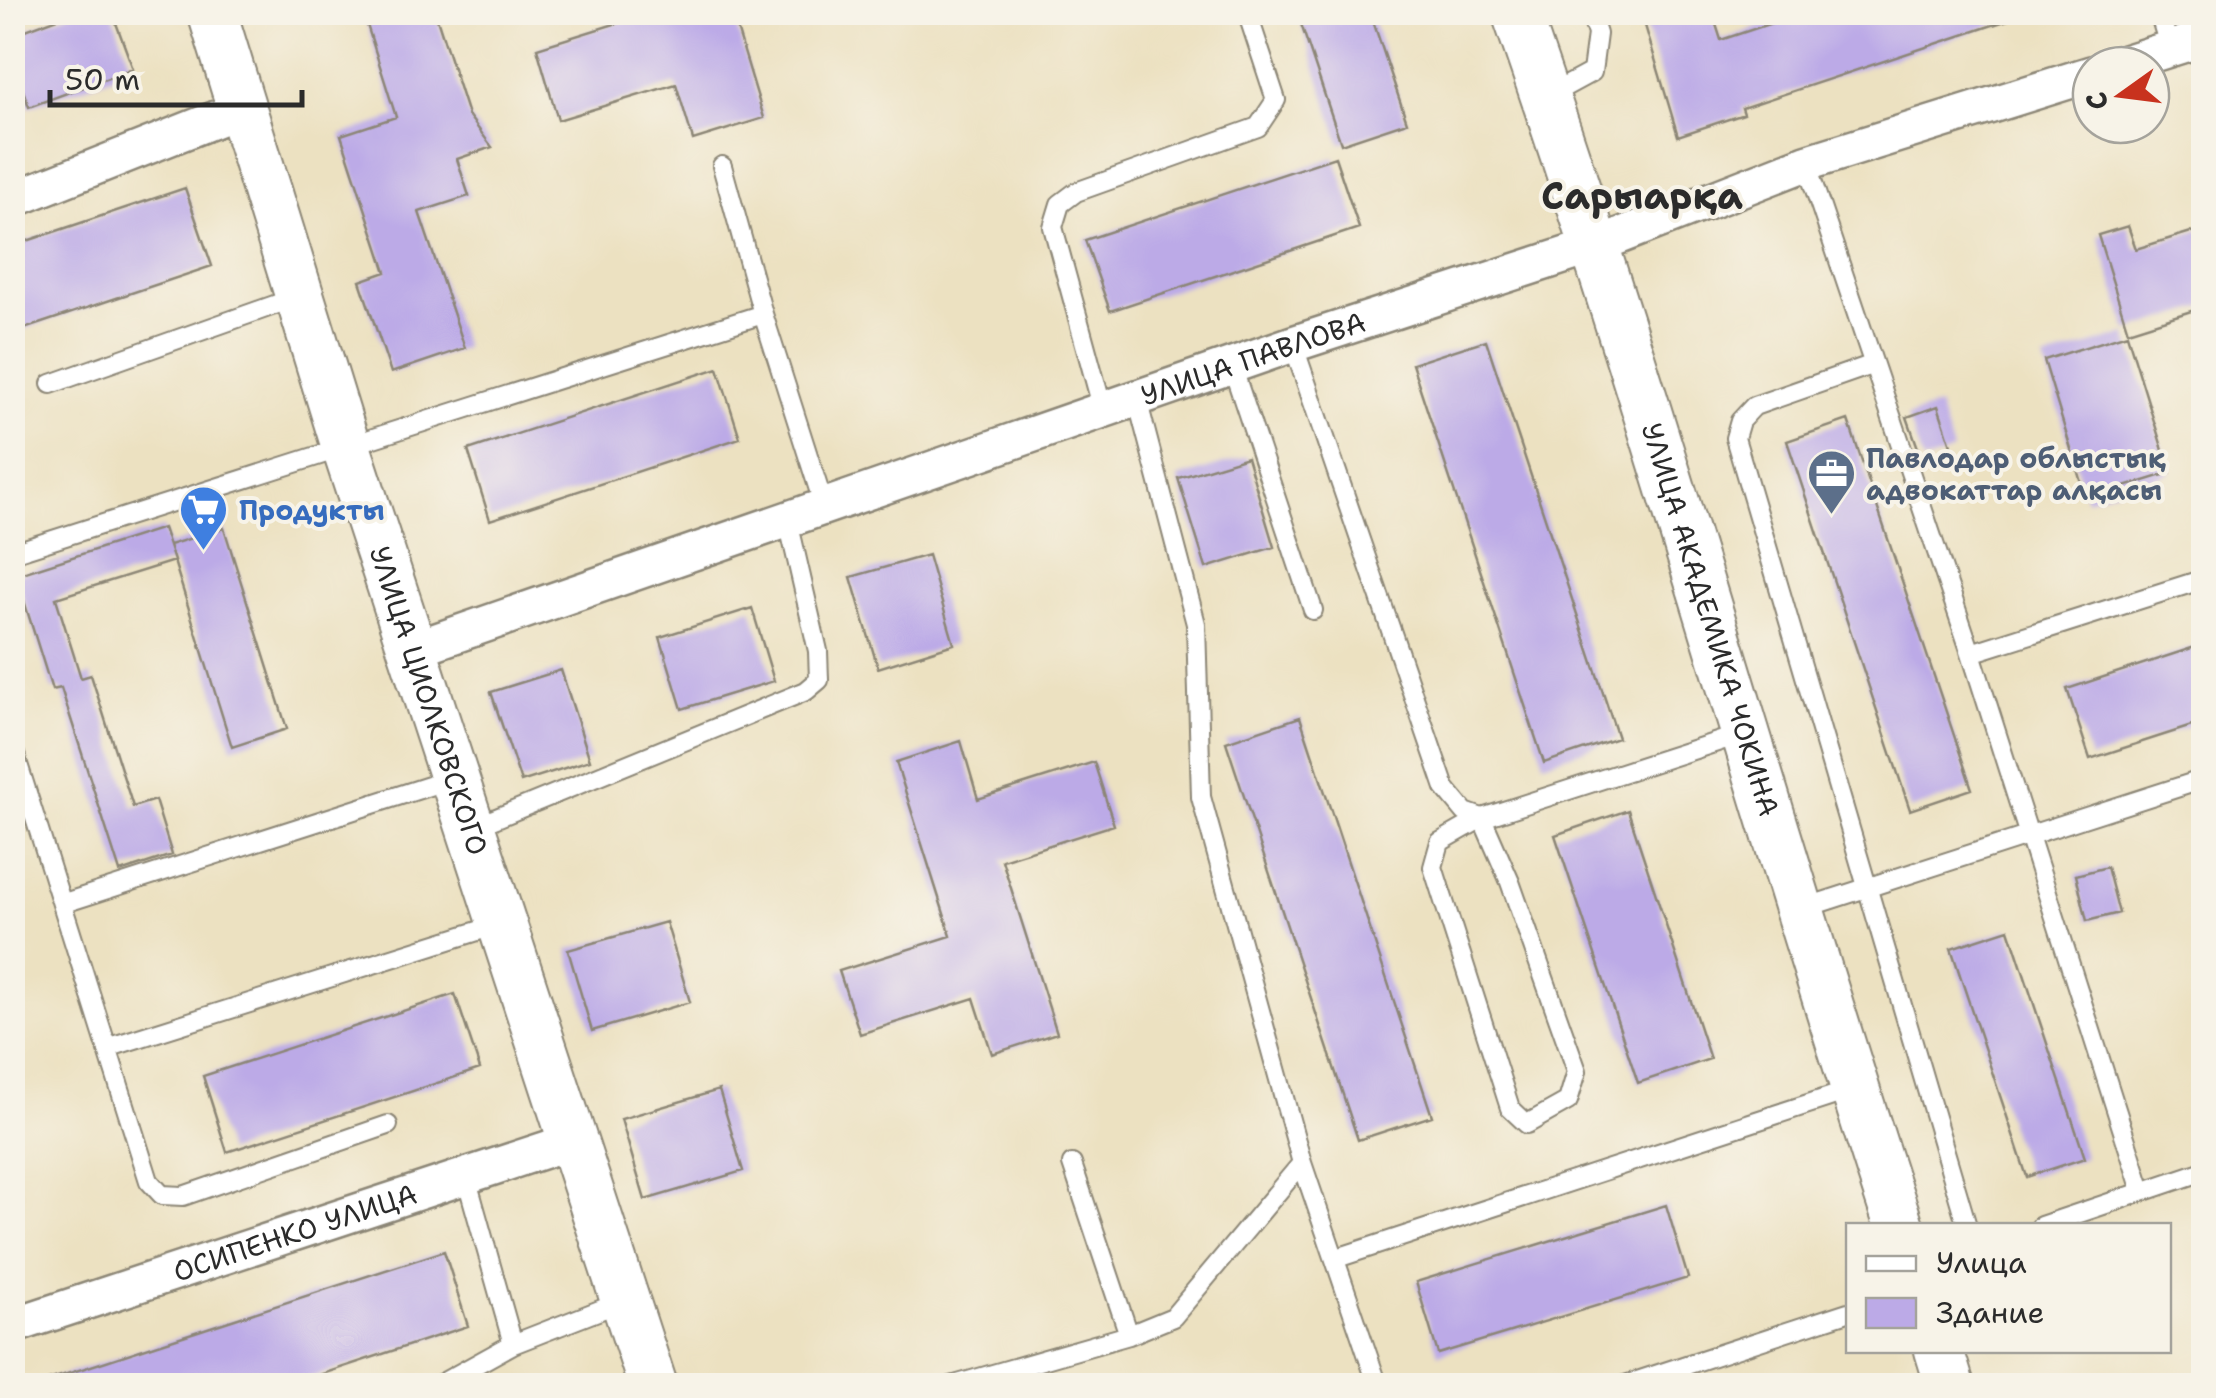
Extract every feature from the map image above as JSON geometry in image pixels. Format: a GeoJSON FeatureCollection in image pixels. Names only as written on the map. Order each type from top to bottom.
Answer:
{"type":"FeatureCollection","features":[{"type":"Feature","properties":{"kind":"street","name":"УЛИЦА ЦИОЛКОВСКОГО"},"geometry":{"type":"LineString","coordinates":[[212,12],[346,447],[653,1386]]}},
{"type":"Feature","properties":{"kind":"street","name":"УЛИЦА АКАДЕМИКА ЧОКИНА"},"geometry":{"type":"LineString","coordinates":[[1516,12],[1594,246],[1796,910],[1898,1223]]}},
{"type":"Feature","properties":{"kind":"street","name":"УЛИЦА ПАВЛОВА"},"geometry":{"type":"LineString","coordinates":[[414,649],[1293,344],[1594,246],[1806,163],[2071,80]]}},
{"type":"Feature","properties":{"kind":"street"},"geometry":{"type":"LineString","coordinates":[[12,200],[241,109]]}},
{"type":"Feature","properties":{"kind":"street","name":"ОСИПЕНКО УЛИЦА"},"geometry":{"type":"LineString","coordinates":[[12,1326],[575,1140]]}},
{"type":"Feature","properties":{"kind":"street"},"geometry":{"type":"LineString","coordinates":[[1940,1353],[1950,1386]]}},
{"type":"Feature","properties":{"kind":"lane"},"geometry":{"type":"LineString","coordinates":[[1248,12],[1276,100],[1258,127],[1076,192],[1060,204],[1052,227],[1120,404],[1196,624],[1201,797],[1302,1163],[1378,1386]]}},
{"type":"Feature","properties":{"kind":"lane"},"geometry":{"type":"LineString","coordinates":[[1546,97],[1592,72],[1597,34],[1590,12]]}},
{"type":"Feature","properties":{"kind":"lane"},"geometry":{"type":"LineString","coordinates":[[2159,12],[2187,43]]}},
{"type":"Feature","properties":{"kind":"lane"},"geometry":{"type":"LineString","coordinates":[[1806,163],[1971,652],[2142,1191]]}},
{"type":"Feature","properties":{"kind":"lane"},"geometry":{"type":"LineString","coordinates":[[722,166],[763,314],[825,509]]}},
{"type":"Feature","properties":{"kind":"lane"},"geometry":{"type":"LineString","coordinates":[[50,384],[300,296]]}},
{"type":"Feature","properties":{"kind":"lane"},"geometry":{"type":"LineString","coordinates":[[12,554],[763,314]]}},
{"type":"Feature","properties":{"kind":"lane"},"geometry":{"type":"LineString","coordinates":[[1293,344],[1445,788],[1465,812],[1482,818],[1510,882],[1577,1071],[1568,1102],[1528,1124],[1510,1108],[1433,866],[1440,842],[1482,818],[1742,734]]}},
{"type":"Feature","properties":{"kind":"lane"},"geometry":{"type":"LineString","coordinates":[[1871,364],[1754,406],[1740,420],[1735,438],[1864,887],[1966,1223]]}},
{"type":"Feature","properties":{"kind":"lane"},"geometry":{"type":"LineString","coordinates":[[1232,366],[1313,610]]}},
{"type":"Feature","properties":{"kind":"lane"},"geometry":{"type":"LineString","coordinates":[[472,828],[806,691],[819,680],[818,651],[788,521]]}},
{"type":"Feature","properties":{"kind":"lane"},"geometry":{"type":"LineString","coordinates":[[1971,652],[2204,579]]}},
{"type":"Feature","properties":{"kind":"lane"},"geometry":{"type":"LineString","coordinates":[[13,746],[149,1181],[162,1195],[183,1196],[388,1125]]}},
{"type":"Feature","properties":{"kind":"lane"},"geometry":{"type":"LineString","coordinates":[[64,903],[455,778]]}},
{"type":"Feature","properties":{"kind":"lane"},"geometry":{"type":"LineString","coordinates":[[1796,910],[2204,779]]}},
{"type":"Feature","properties":{"kind":"lane"},"geometry":{"type":"LineString","coordinates":[[110,1048],[503,923]]}},
{"type":"Feature","properties":{"kind":"lane"},"geometry":{"type":"LineString","coordinates":[[1337,1258],[1854,1088]]}},
{"type":"Feature","properties":{"kind":"lane"},"geometry":{"type":"LineString","coordinates":[[951,1386],[1129,1335],[1173,1317],[1302,1163]]}},
{"type":"Feature","properties":{"kind":"lane"},"geometry":{"type":"LineString","coordinates":[[1072,1164],[1129,1335]]}},
{"type":"Feature","properties":{"kind":"lane"},"geometry":{"type":"LineString","coordinates":[[2050,1223],[2204,1171]]}},
{"type":"Feature","properties":{"kind":"lane"},"geometry":{"type":"LineString","coordinates":[[466,1177],[513,1344]]}},
{"type":"Feature","properties":{"kind":"lane"},"geometry":{"type":"LineString","coordinates":[[437,1386],[460,1380],[513,1344],[626,1300]]}},
{"type":"Feature","properties":{"kind":"lane"},"geometry":{"type":"LineString","coordinates":[[1622,1386],[1846,1313]]}},
{"type":"Feature","properties":{"kind":"building"},"geometry":{"type":"Polygon","coordinates":[[[74,12],[112,12],[133,69],[29,107],[12,60],[12,35],[74,12]]]}},
{"type":"Feature","properties":{"kind":"building"},"geometry":{"type":"Polygon","coordinates":[[[363,12],[435,12],[468,115],[492,147],[457,159],[469,196],[419,212],[465,348],[391,373],[360,281],[386,272],[341,135],[396,117],[363,12]]]}},
{"type":"Feature","properties":{"kind":"building"},"geometry":{"type":"Polygon","coordinates":[[[653,12],[732,12],[764,118],[693,140],[676,84],[558,120],[537,48],[653,12]]]}},
{"type":"Feature","properties":{"kind":"building"},"geometry":{"type":"Polygon","coordinates":[[[1297,12],[1370,12],[1407,122],[1341,144],[1297,12]]]}},
{"type":"Feature","properties":{"kind":"building"},"geometry":{"type":"Polygon","coordinates":[[[1641,12],[1712,12],[1721,40],[1805,12],[2014,12],[2014,18],[1742,108],[1744,114],[1678,136],[1641,12]]]}},
{"type":"Feature","properties":{"kind":"building"},"geometry":{"type":"Polygon","coordinates":[[[1335,157],[1359,228],[1110,311],[1085,240],[1335,157]]]}},
{"type":"Feature","properties":{"kind":"building"},"geometry":{"type":"Polygon","coordinates":[[[185,188],[212,266],[12,333],[12,246],[185,188]]]}},
{"type":"Feature","properties":{"kind":"building"},"geometry":{"type":"Polygon","coordinates":[[[2128,226],[2136,249],[2204,228],[2204,307],[2128,331],[2098,235],[2128,226]]]}},
{"type":"Feature","properties":{"kind":"building"},"geometry":{"type":"Polygon","coordinates":[[[2127,334],[2170,473],[2086,499],[2044,360],[2127,334]]]}},
{"type":"Feature","properties":{"kind":"building"},"geometry":{"type":"Polygon","coordinates":[[[1486,340],[1618,738],[1544,763],[1412,364],[1486,340]]]}},
{"type":"Feature","properties":{"kind":"building"},"geometry":{"type":"Polygon","coordinates":[[[718,368],[740,438],[490,520],[468,450],[718,368]]]}},
{"type":"Feature","properties":{"kind":"building"},"geometry":{"type":"Polygon","coordinates":[[[1938,406],[1953,451],[1923,462],[1907,417],[1938,406]]]}},
{"type":"Feature","properties":{"kind":"building"},"geometry":{"type":"Polygon","coordinates":[[[1848,420],[1972,789],[1910,810],[1787,441],[1848,420]]]}},
{"type":"Feature","properties":{"kind":"building"},"geometry":{"type":"Polygon","coordinates":[[[1247,457],[1274,547],[1206,568],[1178,478],[1247,457]]]}},
{"type":"Feature","properties":{"kind":"building"},"geometry":{"type":"Polygon","coordinates":[[[163,528],[174,561],[56,598],[81,678],[91,675],[133,807],[155,800],[172,855],[120,872],[61,688],[52,690],[16,575],[163,528]]]}},
{"type":"Feature","properties":{"kind":"building"},"geometry":{"type":"Polygon","coordinates":[[[224,528],[287,729],[232,747],[169,545],[224,528]]]}},
{"type":"Feature","properties":{"kind":"building"},"geometry":{"type":"Polygon","coordinates":[[[928,555],[954,644],[878,668],[851,577],[928,555]]]}},
{"type":"Feature","properties":{"kind":"building"},"geometry":{"type":"Polygon","coordinates":[[[752,608],[774,681],[682,709],[660,637],[752,608]]]}},
{"type":"Feature","properties":{"kind":"building"},"geometry":{"type":"Polygon","coordinates":[[[2204,644],[2204,722],[2090,759],[2067,689],[2204,644]]]}},
{"type":"Feature","properties":{"kind":"building"},"geometry":{"type":"Polygon","coordinates":[[[561,670],[590,760],[521,782],[491,692],[561,670]]]}},
{"type":"Feature","properties":{"kind":"building"},"geometry":{"type":"Polygon","coordinates":[[[1300,717],[1432,1116],[1358,1140],[1226,742],[1300,717]]]}},
{"type":"Feature","properties":{"kind":"building"},"geometry":{"type":"Polygon","coordinates":[[[961,741],[978,799],[1094,762],[1114,825],[1002,860],[1057,1033],[992,1054],[974,998],[860,1034],[839,971],[951,936],[896,762],[961,741]]]}},
{"type":"Feature","properties":{"kind":"building"},"geometry":{"type":"Polygon","coordinates":[[[1628,810],[1710,1059],[1638,1083],[1555,835],[1628,810]]]}},
{"type":"Feature","properties":{"kind":"building"},"geometry":{"type":"Polygon","coordinates":[[[2107,867],[2119,913],[2087,921],[2076,875],[2107,867]]]}},
{"type":"Feature","properties":{"kind":"building"},"geometry":{"type":"Polygon","coordinates":[[[666,922],[690,1002],[592,1031],[568,950],[666,922]]]}},
{"type":"Feature","properties":{"kind":"building"},"geometry":{"type":"Polygon","coordinates":[[[2009,929],[2085,1158],[2027,1177],[1951,948],[2009,929]]]}},
{"type":"Feature","properties":{"kind":"building"},"geometry":{"type":"Polygon","coordinates":[[[455,994],[480,1069],[227,1152],[203,1076],[455,994]]]}},
{"type":"Feature","properties":{"kind":"building"},"geometry":{"type":"Polygon","coordinates":[[[719,1090],[743,1171],[645,1200],[621,1119],[719,1090]]]}},
{"type":"Feature","properties":{"kind":"building"},"geometry":{"type":"Polygon","coordinates":[[[1666,1205],[1688,1278],[1438,1354],[1416,1282],[1666,1205]]]}},
{"type":"Feature","properties":{"kind":"building"},"geometry":{"type":"Polygon","coordinates":[[[444,1251],[468,1326],[286,1386],[49,1386],[48,1380],[444,1251]]]}},
{"type":"Feature","properties":{"kind":"place","name":"Павлодар облыстық адвокаттар алқасы"},"geometry":{"type":"Point","coordinates":[1831,516]}},
{"type":"Feature","properties":{"kind":"place","name":"Продукты"},"geometry":{"type":"Point","coordinates":[204,552]}},
{"type":"Feature","properties":{"kind":"district","name":"Сарыарқа"},"geometry":{"type":"Point","coordinates":[1642,196]}}]}
